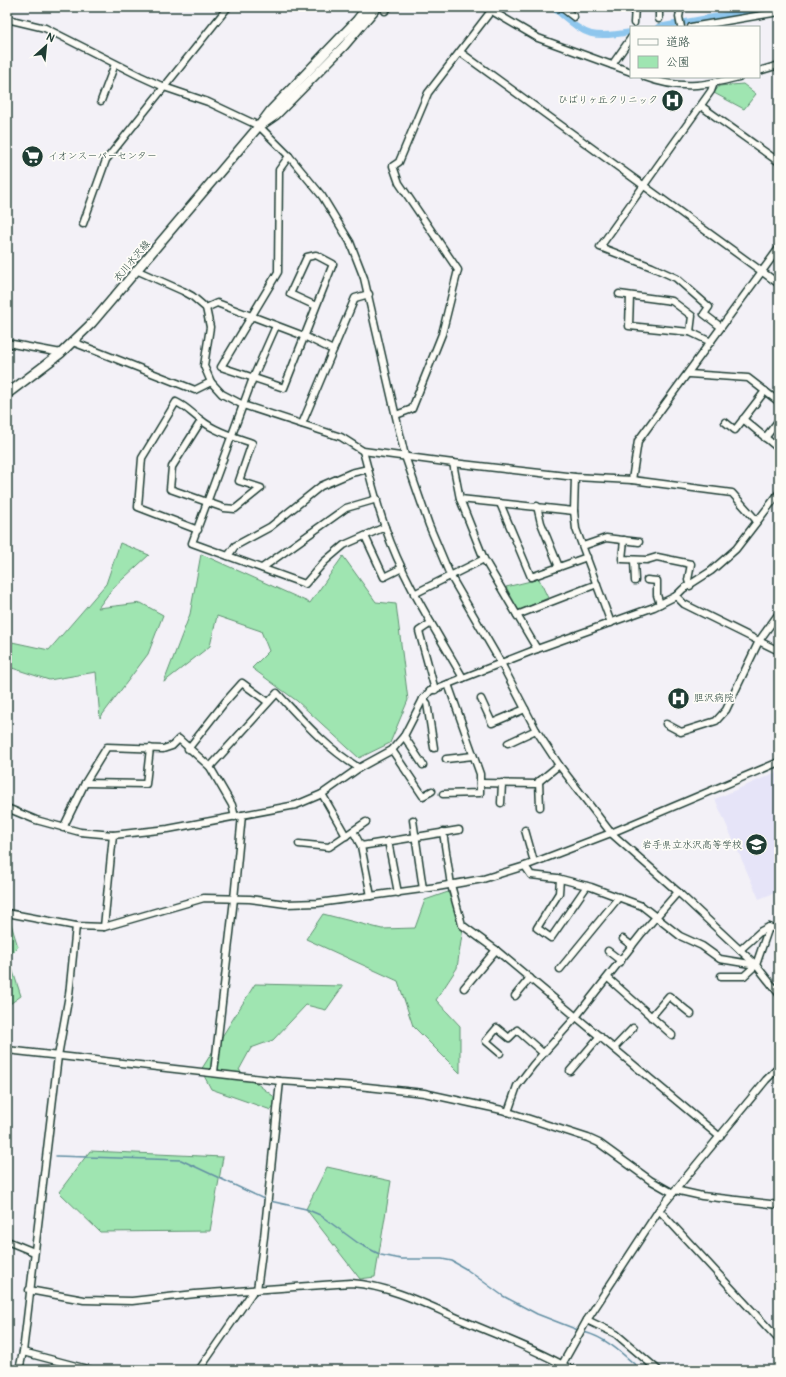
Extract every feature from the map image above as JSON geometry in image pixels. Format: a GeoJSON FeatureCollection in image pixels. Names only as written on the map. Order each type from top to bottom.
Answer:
{"type":"FeatureCollection","features":[{"type":"Feature","properties":{"kind":"main road","name":"衣川水沢線"},"geometry":{"type":"LineString","coordinates":[[7,394],[61,353],[92,323],[271,110],[357,20],[367,7]]}},
{"type":"Feature","properties":{"kind":"main road","name":"衣川水沢線"},"geometry":{"type":"LineString","coordinates":[[259,126],[276,115],[344,46],[377,7]]}},
{"type":"Feature","properties":{"kind":"street"},"geometry":{"type":"LineString","coordinates":[[83,224],[106,160],[228,7]]}},
{"type":"Feature","properties":{"kind":"street"},"geometry":{"type":"LineString","coordinates":[[485,7],[538,38],[630,72]]}},
{"type":"Feature","properties":{"kind":"street"},"geometry":{"type":"LineString","coordinates":[[561,7],[574,17]]}},
{"type":"Feature","properties":{"kind":"street"},"geometry":{"type":"LineString","coordinates":[[634,23],[635,7]]}},
{"type":"Feature","properties":{"kind":"street"},"geometry":{"type":"LineString","coordinates":[[659,7],[659,20]]}},
{"type":"Feature","properties":{"kind":"street"},"geometry":{"type":"LineString","coordinates":[[681,7],[681,26]]}},
{"type":"Feature","properties":{"kind":"street"},"geometry":{"type":"LineString","coordinates":[[396,415],[412,409],[442,334],[458,270],[399,183],[393,166],[399,162],[428,93],[491,11]]}},
{"type":"Feature","properties":{"kind":"street"},"geometry":{"type":"LineString","coordinates":[[697,26],[779,12]]}},
{"type":"Feature","properties":{"kind":"street"},"geometry":{"type":"LineString","coordinates":[[7,19],[45,28],[164,87],[208,102],[259,126],[289,156],[322,196],[350,242],[369,294],[405,456],[429,525],[450,575],[501,663],[536,730],[559,765],[611,833],[678,892],[756,965],[779,994]]}},
{"type":"Feature","properties":{"kind":"street"},"geometry":{"type":"LineString","coordinates":[[612,65],[630,39]]}},
{"type":"Feature","properties":{"kind":"street"},"geometry":{"type":"LineString","coordinates":[[460,52],[779,284]]}},
{"type":"Feature","properties":{"kind":"street"},"geometry":{"type":"LineString","coordinates":[[101,101],[115,64]]}},
{"type":"Feature","properties":{"kind":"street"},"geometry":{"type":"LineString","coordinates":[[760,71],[779,65]]}},
{"type":"Feature","properties":{"kind":"street"},"geometry":{"type":"LineString","coordinates":[[649,78],[675,85],[691,86],[735,78]]}},
{"type":"Feature","properties":{"kind":"street"},"geometry":{"type":"LineString","coordinates":[[714,83],[711,91],[701,106],[600,247],[676,278],[709,307],[704,314],[721,327]]}},
{"type":"Feature","properties":{"kind":"street"},"geometry":{"type":"LineString","coordinates":[[701,106],[779,162]]}},
{"type":"Feature","properties":{"kind":"street"},"geometry":{"type":"LineString","coordinates":[[289,156],[279,170],[278,272],[221,367],[284,388],[333,264],[316,255],[307,256],[290,294],[316,306]]}},
{"type":"Feature","properties":{"kind":"street"},"geometry":{"type":"LineString","coordinates":[[632,480],[638,441],[689,374],[710,342],[779,248]]}},
{"type":"Feature","properties":{"kind":"street"},"geometry":{"type":"LineString","coordinates":[[136,270],[183,291],[192,296],[206,308],[210,327],[204,366],[211,382],[222,394],[243,405],[341,438],[363,451],[575,477],[632,480],[732,493],[757,521]]}},
{"type":"Feature","properties":{"kind":"street"},"geometry":{"type":"LineString","coordinates":[[302,424],[355,298],[369,294]]}},
{"type":"Feature","properties":{"kind":"street"},"geometry":{"type":"LineString","coordinates":[[619,294],[672,301],[692,316],[690,332]]}},
{"type":"Feature","properties":{"kind":"street"},"geometry":{"type":"LineString","coordinates":[[630,296],[630,326],[690,332],[710,342]]}},
{"type":"Feature","properties":{"kind":"street"},"geometry":{"type":"LineString","coordinates":[[206,308],[217,302],[304,336],[333,350]]}},
{"type":"Feature","properties":{"kind":"street"},"geometry":{"type":"LineString","coordinates":[[276,326],[253,378],[192,543],[305,584],[324,562],[344,545],[385,527]]}},
{"type":"Feature","properties":{"kind":"street"},"geometry":{"type":"LineString","coordinates":[[73,342],[195,390],[211,382]]}},
{"type":"Feature","properties":{"kind":"street"},"geometry":{"type":"LineString","coordinates":[[7,343],[61,353]]}},
{"type":"Feature","properties":{"kind":"street"},"geometry":{"type":"LineString","coordinates":[[689,374],[748,378],[779,402]]}},
{"type":"Feature","properties":{"kind":"street"},"geometry":{"type":"LineString","coordinates":[[725,422],[735,430],[765,391]]}},
{"type":"Feature","properties":{"kind":"street"},"geometry":{"type":"LineString","coordinates":[[198,530],[138,507],[142,458],[176,402],[185,406],[201,421],[232,436],[252,442],[239,481],[262,488],[235,508],[224,508],[170,489],[172,467],[201,421]]}},
{"type":"Feature","properties":{"kind":"street"},"geometry":{"type":"LineString","coordinates":[[743,419],[779,449]]}},
{"type":"Feature","properties":{"kind":"street"},"geometry":{"type":"LineString","coordinates":[[765,438],[779,420]]}},
{"type":"Feature","properties":{"kind":"street"},"geometry":{"type":"LineString","coordinates":[[363,451],[385,527],[402,568],[414,594],[463,678]]}},
{"type":"Feature","properties":{"kind":"street"},"geometry":{"type":"LineString","coordinates":[[453,463],[460,499],[484,559],[537,649]]}},
{"type":"Feature","properties":{"kind":"street"},"geometry":{"type":"LineString","coordinates":[[228,556],[235,546],[270,527],[321,486],[351,473],[368,469]]}},
{"type":"Feature","properties":{"kind":"street"},"geometry":{"type":"LineString","coordinates":[[575,477],[574,511],[576,528],[611,623]]}},
{"type":"Feature","properties":{"kind":"street"},"geometry":{"type":"LineString","coordinates":[[7,808],[36,820],[63,828],[80,832],[113,835],[168,829],[296,805],[322,794],[359,768],[392,750],[404,736],[423,699],[435,690],[537,649],[660,604],[676,596],[711,571],[736,549],[779,493]]}},
{"type":"Feature","properties":{"kind":"street"},"geometry":{"type":"LineString","coordinates":[[262,568],[346,508],[377,499]]}},
{"type":"Feature","properties":{"kind":"street"},"geometry":{"type":"LineString","coordinates":[[460,499],[574,511]]}},
{"type":"Feature","properties":{"kind":"street"},"geometry":{"type":"LineString","coordinates":[[500,503],[531,577],[587,557]]}},
{"type":"Feature","properties":{"kind":"street"},"geometry":{"type":"LineString","coordinates":[[537,506],[541,523],[559,567]]}},
{"type":"Feature","properties":{"kind":"street"},"geometry":{"type":"LineString","coordinates":[[365,536],[384,577],[402,568]]}},
{"type":"Feature","properties":{"kind":"street"},"geometry":{"type":"LineString","coordinates":[[583,546],[606,538],[639,542]]}},
{"type":"Feature","properties":{"kind":"street"},"geometry":{"type":"LineString","coordinates":[[624,540],[622,559],[647,560],[657,557],[691,564],[688,580],[690,586]]}},
{"type":"Feature","properties":{"kind":"street"},"geometry":{"type":"LineString","coordinates":[[414,594],[484,559]]}},
{"type":"Feature","properties":{"kind":"street"},"geometry":{"type":"LineString","coordinates":[[634,560],[635,581]]}},
{"type":"Feature","properties":{"kind":"street"},"geometry":{"type":"LineString","coordinates":[[647,580],[656,581],[657,595],[660,604]]}},
{"type":"Feature","properties":{"kind":"street"},"geometry":{"type":"LineString","coordinates":[[517,615],[597,584]]}},
{"type":"Feature","properties":{"kind":"street"},"geometry":{"type":"LineString","coordinates":[[676,596],[684,604],[779,651]]}},
{"type":"Feature","properties":{"kind":"street"},"geometry":{"type":"LineString","coordinates":[[666,724],[681,732],[716,721],[726,710],[759,641],[779,613]]}},
{"type":"Feature","properties":{"kind":"street"},"geometry":{"type":"LineString","coordinates":[[432,623],[419,631],[435,690]]}},
{"type":"Feature","properties":{"kind":"street"},"geometry":{"type":"LineString","coordinates":[[188,749],[242,683],[268,702]]}},
{"type":"Feature","properties":{"kind":"street"},"geometry":{"type":"LineString","coordinates":[[443,794],[480,793],[480,774],[472,756],[448,684]]}},
{"type":"Feature","properties":{"kind":"street"},"geometry":{"type":"LineString","coordinates":[[210,767],[277,693],[319,739],[336,754],[359,768]]}},
{"type":"Feature","properties":{"kind":"street"},"geometry":{"type":"LineString","coordinates":[[423,699],[427,703],[434,748]]}},
{"type":"Feature","properties":{"kind":"street"},"geometry":{"type":"LineString","coordinates":[[481,699],[492,723],[525,709]]}},
{"type":"Feature","properties":{"kind":"street"},"geometry":{"type":"LineString","coordinates":[[508,743],[536,730]]}},
{"type":"Feature","properties":{"kind":"street"},"geometry":{"type":"LineString","coordinates":[[404,736],[423,765]]}},
{"type":"Feature","properties":{"kind":"street"},"geometry":{"type":"LineString","coordinates":[[63,828],[85,783],[107,747],[162,749],[172,746],[179,739],[188,749],[210,767],[239,816],[234,898],[214,1072]]}},
{"type":"Feature","properties":{"kind":"street"},"geometry":{"type":"LineString","coordinates":[[85,783],[146,784],[150,748]]}},
{"type":"Feature","properties":{"kind":"street"},"geometry":{"type":"LineString","coordinates":[[392,750],[423,796],[432,791]]}},
{"type":"Feature","properties":{"kind":"street"},"geometry":{"type":"LineString","coordinates":[[446,759],[472,756]]}},
{"type":"Feature","properties":{"kind":"street"},"geometry":{"type":"LineString","coordinates":[[7,913],[76,926],[104,927],[204,898],[234,898],[286,904],[318,903],[398,893],[483,879],[525,866],[611,833],[779,762]]}},
{"type":"Feature","properties":{"kind":"street"},"geometry":{"type":"LineString","coordinates":[[480,783],[536,784],[559,765]]}},
{"type":"Feature","properties":{"kind":"street"},"geometry":{"type":"LineString","coordinates":[[539,781],[540,807]]}},
{"type":"Feature","properties":{"kind":"street"},"geometry":{"type":"LineString","coordinates":[[501,803],[502,783]]}},
{"type":"Feature","properties":{"kind":"street"},"geometry":{"type":"LineString","coordinates":[[322,794],[346,836]]}},
{"type":"Feature","properties":{"kind":"street"},"geometry":{"type":"LineString","coordinates":[[413,820],[423,889]]}},
{"type":"Feature","properties":{"kind":"street"},"geometry":{"type":"LineString","coordinates":[[299,844],[329,847],[366,822]]}},
{"type":"Feature","properties":{"kind":"street"},"geometry":{"type":"LineString","coordinates":[[361,846],[459,830]]}},
{"type":"Feature","properties":{"kind":"street"},"geometry":{"type":"LineString","coordinates":[[525,830],[534,862]]}},
{"type":"Feature","properties":{"kind":"street"},"geometry":{"type":"LineString","coordinates":[[353,831],[361,846],[371,896]]}},
{"type":"Feature","properties":{"kind":"street"},"geometry":{"type":"LineString","coordinates":[[443,832],[451,885],[462,925],[496,950],[720,1137]]}},
{"type":"Feature","properties":{"kind":"street"},"geometry":{"type":"LineString","coordinates":[[104,927],[113,835]]}},
{"type":"Feature","properties":{"kind":"street"},"geometry":{"type":"LineString","coordinates":[[388,841],[398,893]]}},
{"type":"Feature","properties":{"kind":"street"},"geometry":{"type":"LineString","coordinates":[[525,866],[531,875],[560,879],[587,886],[642,906],[680,936],[702,946],[720,959],[756,965]]}},
{"type":"Feature","properties":{"kind":"street"},"geometry":{"type":"LineString","coordinates":[[560,879],[559,893],[537,928],[551,938],[587,886]]}},
{"type":"Feature","properties":{"kind":"street"},"geometry":{"type":"LineString","coordinates":[[508,1112],[517,1086],[678,892]]}},
{"type":"Feature","properties":{"kind":"street"},"geometry":{"type":"LineString","coordinates":[[560,968],[619,897]]}},
{"type":"Feature","properties":{"kind":"street"},"geometry":{"type":"LineString","coordinates":[[19,1370],[23,1352],[29,1290],[58,1056],[69,995],[76,926]]}},
{"type":"Feature","properties":{"kind":"street"},"geometry":{"type":"LineString","coordinates":[[740,950],[761,931],[769,927],[779,930]]}},
{"type":"Feature","properties":{"kind":"street"},"geometry":{"type":"LineString","coordinates":[[721,976],[744,976],[756,965],[769,927]]}},
{"type":"Feature","properties":{"kind":"street"},"geometry":{"type":"LineString","coordinates":[[623,938],[632,946]]}},
{"type":"Feature","properties":{"kind":"street"},"geometry":{"type":"LineString","coordinates":[[464,988],[496,950]]}},
{"type":"Feature","properties":{"kind":"street"},"geometry":{"type":"LineString","coordinates":[[608,951],[621,961]]}},
{"type":"Feature","properties":{"kind":"street"},"geometry":{"type":"LineString","coordinates":[[515,996],[530,978]]}},
{"type":"Feature","properties":{"kind":"street"},"geometry":{"type":"LineString","coordinates":[[608,978],[672,1035]]}},
{"type":"Feature","properties":{"kind":"street"},"geometry":{"type":"LineString","coordinates":[[651,1017],[669,996],[691,1014]]}},
{"type":"Feature","properties":{"kind":"street"},"geometry":{"type":"LineString","coordinates":[[500,1053],[486,1041],[497,1028],[509,1038],[516,1030],[543,1054]]}},
{"type":"Feature","properties":{"kind":"street"},"geometry":{"type":"LineString","coordinates":[[614,1048],[633,1028]]}},
{"type":"Feature","properties":{"kind":"street"},"geometry":{"type":"LineString","coordinates":[[570,1071],[600,1036]]}},
{"type":"Feature","properties":{"kind":"street"},"geometry":{"type":"LineString","coordinates":[[7,1050],[214,1072],[280,1081],[358,1086],[424,1093],[508,1112],[599,1142],[650,1180],[674,1192],[779,1205]]}},
{"type":"Feature","properties":{"kind":"street"},"geometry":{"type":"LineString","coordinates":[[561,1367],[588,1320],[659,1210],[766,1080],[779,1067]]}},
{"type":"Feature","properties":{"kind":"street"},"geometry":{"type":"LineString","coordinates":[[199,1370],[255,1290],[264,1237],[280,1081]]}},
{"type":"Feature","properties":{"kind":"street"},"geometry":{"type":"LineString","coordinates":[[659,1210],[779,1340]]}},
{"type":"Feature","properties":{"kind":"street"},"geometry":{"type":"LineString","coordinates":[[7,1241],[34,1252]]}},
{"type":"Feature","properties":{"kind":"street"},"geometry":{"type":"LineString","coordinates":[[29,1290],[84,1300],[132,1301],[351,1283],[374,1286],[398,1293],[522,1345],[561,1367],[572,1370]]}},
{"type":"Feature","properties":{"kind":"street"},"geometry":{"type":"LineString","coordinates":[[588,1320],[616,1334],[658,1370]]}},
{"type":"Feature","properties":{"kind":"street"},"geometry":{"type":"LineString","coordinates":[[23,1352],[92,1370]]}},
{"type":"Feature","properties":{"kind":"shaded area","name":"岩手県立水沢高等学校"},"geometry":{"type":"Polygon","coordinates":[[[779,771],[779,891],[759,899],[715,799],[779,771]]]}},
{"type":"Feature","properties":{"kind":"green space"},"geometry":{"type":"Polygon","coordinates":[[[743,84],[756,94],[744,109],[714,93],[719,86],[743,84]]]}},
{"type":"Feature","properties":{"kind":"green space"},"geometry":{"type":"Polygon","coordinates":[[[120,543],[149,555],[112,589],[98,608],[141,603],[163,615],[148,654],[100,718],[96,672],[49,680],[9,667],[12,642],[49,650],[106,584],[120,543]]]}},
{"type":"Feature","properties":{"kind":"green space"},"geometry":{"type":"Polygon","coordinates":[[[201,554],[310,603],[343,556],[376,602],[396,604],[408,700],[390,743],[359,758],[297,701],[252,668],[269,651],[261,631],[217,616],[210,646],[164,682],[190,614],[201,554]]]}},
{"type":"Feature","properties":{"kind":"green space"},"geometry":{"type":"Polygon","coordinates":[[[539,579],[548,598],[520,610],[518,609],[506,587],[539,579]]]}},
{"type":"Feature","properties":{"kind":"green space"},"geometry":{"type":"Polygon","coordinates":[[[448,892],[463,928],[457,968],[436,1000],[460,1026],[460,1073],[413,1026],[398,981],[306,939],[323,914],[382,929],[415,928],[425,900],[448,892]]]}},
{"type":"Feature","properties":{"kind":"green space"},"geometry":{"type":"Polygon","coordinates":[[[7,923],[11,924],[18,947],[8,956],[21,996],[7,1006],[7,923]]]}},
{"type":"Feature","properties":{"kind":"green space"},"geometry":{"type":"Polygon","coordinates":[[[255,984],[343,986],[326,1010],[306,1005],[273,1040],[251,1048],[239,1070],[277,1099],[271,1110],[211,1089],[201,1070],[255,984]]]}},
{"type":"Feature","properties":{"kind":"green space"},"geometry":{"type":"Polygon","coordinates":[[[90,1151],[223,1157],[210,1231],[100,1232],[59,1192],[90,1151]]]}},
{"type":"Feature","properties":{"kind":"green space"},"geometry":{"type":"Polygon","coordinates":[[[327,1167],[391,1181],[375,1277],[360,1279],[306,1209],[327,1167]]]}},
{"type":"Feature","properties":{"kind":"waterway"},"geometry":{"type":"LineString","coordinates":[[552,7],[587,33],[604,35],[630,32]]}},
{"type":"Feature","properties":{"kind":"waterway"},"geometry":{"type":"LineString","coordinates":[[664,26],[769,7]]}},
{"type":"Feature","properties":{"kind":"waterway"},"geometry":{"type":"LineString","coordinates":[[56,1156],[181,1160],[266,1200]]}},
{"type":"Feature","properties":{"kind":"waterway"},"geometry":{"type":"LineString","coordinates":[[270,1201],[306,1209],[320,1215],[358,1243],[381,1255],[401,1259],[442,1259],[452,1261],[466,1269],[503,1296],[537,1314],[578,1330]]}},
{"type":"Feature","properties":{"kind":"waterway"},"geometry":{"type":"LineString","coordinates":[[584,1332],[607,1342],[641,1370]]}},
{"type":"Feature","properties":{"kind":"place","name":"ひばりヶ丘クリニック"},"geometry":{"type":"Point","coordinates":[673,100]}},
{"type":"Feature","properties":{"kind":"place","name":"イオンスーパーセンター"},"geometry":{"type":"Point","coordinates":[33,156]}},
{"type":"Feature","properties":{"kind":"place","name":"胆沢病院"},"geometry":{"type":"Point","coordinates":[678,698]}},
{"type":"Feature","properties":{"kind":"place","name":"岩手県立水沢高等学校"},"geometry":{"type":"Point","coordinates":[757,845]}}]}
